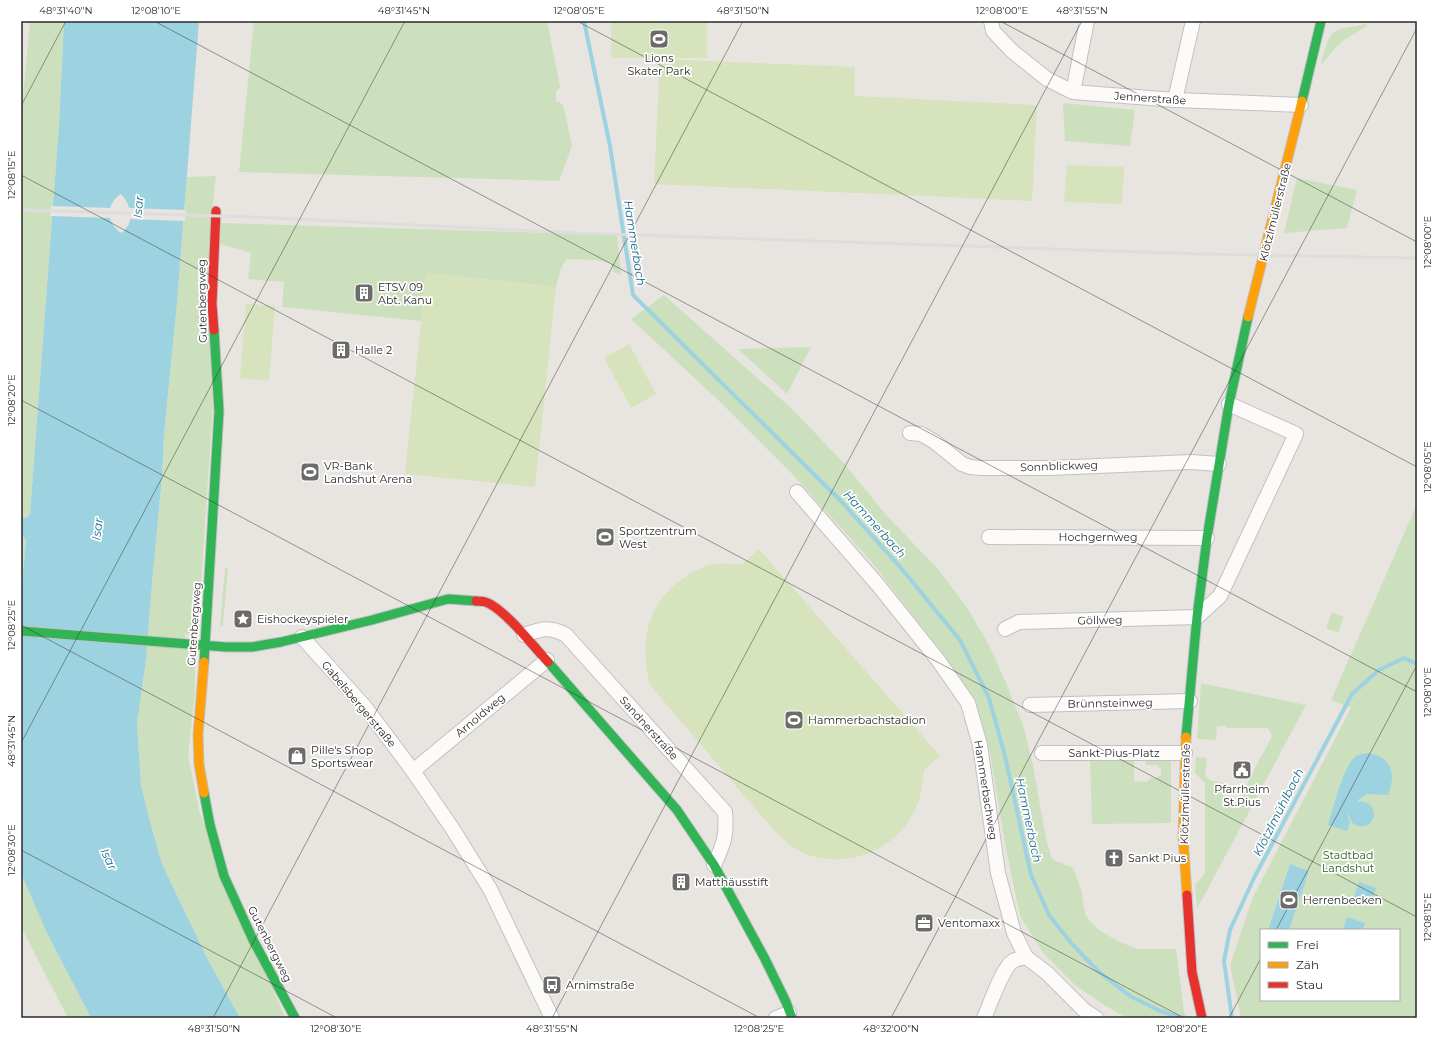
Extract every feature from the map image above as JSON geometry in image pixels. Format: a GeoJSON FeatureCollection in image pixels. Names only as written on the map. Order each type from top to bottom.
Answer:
{"type":"FeatureCollection","features":[{"type":"Feature","properties":{"kind":"street","name":"Jennerstraße"},"geometry":{"type":"LineString","coordinates":[[991,21],[994,31],[1012,51],[1047,79],[1073,92],[1175,100],[1301,105]]}},
{"type":"Feature","properties":{"kind":"street"},"geometry":{"type":"LineString","coordinates":[[1073,92],[1087,21]]}},
{"type":"Feature","properties":{"kind":"street"},"geometry":{"type":"LineString","coordinates":[[1175,100],[1193,21]]}},
{"type":"Feature","properties":{"kind":"street","name":"Klötzlmüllerstraße"},"geometry":{"type":"LineString","coordinates":[[1202,1015],[1192,972],[1183,836],[1185,753],[1197,617],[1218,464],[1229,404],[1251,305],[1321,21]]}},
{"type":"Feature","properties":{"kind":"street","name":"Gutenbergweg"},"geometry":{"type":"LineString","coordinates":[[216,212],[212,304],[219,411],[205,646],[198,735],[200,764],[210,825],[224,876],[254,940],[295,1018]]}},
{"type":"Feature","properties":{"kind":"street"},"geometry":{"type":"LineString","coordinates":[[1197,617],[1220,596],[1296,434],[1229,404]]}},
{"type":"Feature","properties":{"kind":"street","name":"Sonnblickweg"},"geometry":{"type":"LineString","coordinates":[[910,433],[921,434],[935,442],[962,464],[970,467],[1051,468],[1184,463],[1218,464]]}},
{"type":"Feature","properties":{"kind":"street","name":"Hammerbachweg"},"geometry":{"type":"LineString","coordinates":[[797,492],[878,585],[938,660],[968,703],[980,745],[998,873],[1014,933],[1026,957],[1047,973],[1085,1011],[1096,1018]]}},
{"type":"Feature","properties":{"kind":"street","name":"Hochgernweg"},"geometry":{"type":"LineString","coordinates":[[989,537],[1207,538]]}},
{"type":"Feature","properties":{"kind":"street"},"geometry":{"type":"LineString","coordinates":[[21,631],[205,646],[252,647],[302,637],[372,620],[448,599],[487,602],[499,610],[547,660],[677,810],[714,865],[765,959],[786,1002],[786,1016]]}},
{"type":"Feature","properties":{"kind":"street","name":"Göllweg"},"geometry":{"type":"LineString","coordinates":[[1005,629],[1019,622],[1197,617]]}},
{"type":"Feature","properties":{"kind":"street","name":"Sandnerstraße"},"geometry":{"type":"LineString","coordinates":[[524,635],[539,629],[555,629],[566,634],[725,812],[726,828],[723,847],[714,865]]}},
{"type":"Feature","properties":{"kind":"street","name":"Gabelsbergerstraße"},"geometry":{"type":"LineString","coordinates":[[302,637],[365,708],[413,771],[452,828],[490,889],[552,1018]]}},
{"type":"Feature","properties":{"kind":"street","name":"Arnoldweg"},"geometry":{"type":"LineString","coordinates":[[413,771],[547,660]]}},
{"type":"Feature","properties":{"kind":"street","name":"Brünnsteinweg"},"geometry":{"type":"LineString","coordinates":[[1030,705],[1190,701]]}},
{"type":"Feature","properties":{"kind":"street","name":"Sankt-Pius-Platz"},"geometry":{"type":"LineString","coordinates":[[1042,753],[1185,753]]}},
{"type":"Feature","properties":{"kind":"street"},"geometry":{"type":"LineString","coordinates":[[984,1018],[996,988],[1006,969],[1013,961],[1026,957]]}},
{"type":"Feature","properties":{"kind":"green space"},"geometry":{"type":"Polygon","coordinates":[[[30,21],[64,21],[59,125],[30,514],[26,518],[21,517],[21,116],[30,21]]]}},
{"type":"Feature","properties":{"kind":"green space"},"geometry":{"type":"Polygon","coordinates":[[[254,21],[547,21],[560,86],[560,88],[556,91],[556,102],[560,102],[564,108],[572,146],[559,181],[239,172],[254,21]]]}},
{"type":"Feature","properties":{"kind":"green space","name":"Lions Skater Park"},"geometry":{"type":"Polygon","coordinates":[[[611,21],[707,21],[707,58],[611,58],[611,21]]]}},
{"type":"Feature","properties":{"kind":"green space"},"geometry":{"type":"Polygon","coordinates":[[[1366,24],[1367,26],[1344,40],[1336,47],[1321,65],[1327,44],[1330,37],[1334,33],[1344,28],[1366,24]]]}},
{"type":"Feature","properties":{"kind":"green space"},"geometry":{"type":"Polygon","coordinates":[[[660,59],[855,67],[854,96],[1037,105],[1032,201],[654,184],[660,59]]]}},
{"type":"Feature","properties":{"kind":"green space"},"geometry":{"type":"Polygon","coordinates":[[[1063,103],[1135,110],[1130,146],[1065,141],[1063,103]]]}},
{"type":"Feature","properties":{"kind":"green space"},"geometry":{"type":"Polygon","coordinates":[[[1067,165],[1124,167],[1122,204],[1064,202],[1067,165]]]}},
{"type":"Feature","properties":{"kind":"green space"},"geometry":{"type":"Polygon","coordinates":[[[216,176],[210,229],[213,407],[198,626],[193,633],[185,635],[189,654],[195,662],[195,691],[188,756],[200,814],[285,1018],[240,1018],[207,958],[162,864],[141,785],[137,724],[146,659],[187,177],[216,176]]]}},
{"type":"Feature","properties":{"kind":"green space"},"geometry":{"type":"Polygon","coordinates":[[[1297,178],[1357,190],[1347,228],[1284,233],[1297,178]]]}},
{"type":"Feature","properties":{"kind":"green space"},"geometry":{"type":"Polygon","coordinates":[[[221,223],[617,235],[621,275],[614,272],[611,263],[595,260],[567,259],[561,268],[556,287],[426,273],[421,321],[282,307],[284,282],[248,279],[251,253],[220,244],[221,223]]]}},
{"type":"Feature","properties":{"kind":"green space"},"geometry":{"type":"Polygon","coordinates":[[[426,273],[556,287],[535,487],[405,474],[426,273]]]}},
{"type":"Feature","properties":{"kind":"green space"},"geometry":{"type":"Polygon","coordinates":[[[664,295],[790,407],[843,462],[887,516],[938,569],[966,606],[989,645],[1024,728],[1033,765],[1046,839],[1052,859],[1073,868],[1081,889],[1085,914],[1099,930],[1116,940],[1137,949],[1176,949],[1185,1018],[1127,1018],[1104,1005],[1075,985],[1043,953],[1020,916],[1004,839],[990,752],[973,700],[943,654],[870,560],[795,477],[717,399],[631,319],[664,295]]]}},
{"type":"Feature","properties":{"kind":"green space"},"geometry":{"type":"Polygon","coordinates":[[[246,304],[275,306],[269,381],[240,378],[246,304]]]}},
{"type":"Feature","properties":{"kind":"green space"},"geometry":{"type":"Polygon","coordinates":[[[629,344],[656,394],[631,408],[604,358],[629,344]]]}},
{"type":"Feature","properties":{"kind":"green space"},"geometry":{"type":"Polygon","coordinates":[[[811,347],[787,394],[738,349],[811,347]]]}},
{"type":"Feature","properties":{"kind":"green space","name":"Stadtbad Landshut"},"geometry":{"type":"Polygon","coordinates":[[[1417,504],[1417,1018],[1241,1018],[1230,965],[1253,897],[1351,708],[1331,700],[1417,504]]]}},
{"type":"Feature","properties":{"kind":"green space"},"geometry":{"type":"Polygon","coordinates":[[[21,532],[26,541],[21,593],[21,532]]]}},
{"type":"Feature","properties":{"kind":"green space","name":"Hammerbachstadion"},"geometry":{"type":"Polygon","coordinates":[[[759,549],[940,756],[924,770],[918,803],[900,832],[888,843],[874,851],[858,857],[825,859],[808,855],[795,848],[776,833],[650,685],[647,669],[646,638],[649,623],[663,597],[673,586],[698,569],[715,564],[742,564],[759,549]]]}},
{"type":"Feature","properties":{"kind":"green space"},"geometry":{"type":"Polygon","coordinates":[[[225,568],[228,569],[223,625],[220,626],[225,568]]]}},
{"type":"Feature","properties":{"kind":"green space"},"geometry":{"type":"Polygon","coordinates":[[[1332,612],[1344,617],[1338,633],[1326,628],[1332,612]]]}},
{"type":"Feature","properties":{"kind":"green space"},"geometry":{"type":"Polygon","coordinates":[[[1201,683],[1306,705],[1197,909],[1195,885],[1205,873],[1205,783],[1195,773],[1196,757],[1207,758],[1205,774],[1209,780],[1223,783],[1223,802],[1238,803],[1272,736],[1268,728],[1227,728],[1227,726],[1217,726],[1216,740],[1197,739],[1201,683]]]}},
{"type":"Feature","properties":{"kind":"green space"},"geometry":{"type":"Polygon","coordinates":[[[1145,757],[1171,757],[1171,823],[1092,824],[1090,760],[1134,758],[1134,781],[1146,782],[1151,778],[1157,778],[1161,775],[1161,769],[1157,765],[1146,765],[1145,757]]]}},
{"type":"Feature","properties":{"kind":"green space"},"geometry":{"type":"Polygon","coordinates":[[[21,864],[23,878],[46,931],[91,1018],[68,1018],[21,927],[21,864]]]}},
{"type":"Feature","properties":{"kind":"water","name":"Isar"},"geometry":{"type":"Polygon","coordinates":[[[64,21],[199,21],[177,303],[164,434],[162,477],[146,659],[137,724],[141,785],[162,864],[207,958],[240,1018],[91,1018],[46,931],[23,878],[21,864],[21,593],[26,541],[21,532],[21,517],[26,518],[30,514],[59,125],[64,21]],[[121,194],[116,198],[112,203],[109,214],[112,224],[121,233],[128,225],[130,220],[130,209],[125,198],[121,194]]]}},
{"type":"Feature","properties":{"kind":"water"},"geometry":{"type":"Polygon","coordinates":[[[1368,753],[1383,758],[1390,768],[1392,780],[1388,795],[1367,794],[1358,800],[1358,802],[1365,802],[1370,805],[1373,809],[1373,819],[1370,824],[1358,826],[1354,824],[1348,813],[1350,822],[1347,831],[1328,825],[1346,770],[1354,758],[1361,754],[1368,753]]]}},
{"type":"Feature","properties":{"kind":"water","name":"Herrenbecken"},"geometry":{"type":"Polygon","coordinates":[[[1290,864],[1309,871],[1289,929],[1268,929],[1290,864]]]}},
{"type":"Feature","properties":{"kind":"water"},"geometry":{"type":"Polygon","coordinates":[[[1359,882],[1376,888],[1370,906],[1353,900],[1359,882]]]}},
{"type":"Feature","properties":{"kind":"water"},"geometry":{"type":"Polygon","coordinates":[[[1347,917],[1365,923],[1363,929],[1343,929],[1347,917]]]}},
{"type":"Feature","properties":{"kind":"pier"},"geometry":{"type":"Polygon","coordinates":[[[51,206],[112,208],[111,218],[50,216],[51,206]]]}},
{"type":"Feature","properties":{"kind":"pier"},"geometry":{"type":"Polygon","coordinates":[[[128,208],[186,210],[185,221],[128,219],[128,208]]]}},
{"type":"Feature","properties":{"kind":"waterway","name":"Hammerbach"},"geometry":{"type":"LineString","coordinates":[[584,21],[610,146],[633,295],[840,500],[901,568],[960,640],[989,698],[1005,756],[1031,875],[1049,915],[1072,944],[1098,971],[1130,996],[1158,1010],[1178,1017],[1188,1018]]}},
{"type":"Feature","properties":{"kind":"waterway","name":"Klötzlmühlbach"},"geometry":{"type":"LineString","coordinates":[[1232,1018],[1224,961],[1230,930],[1254,878],[1352,694],[1379,670],[1404,658],[1417,664]]}},
{"type":"Feature","properties":{"kind":"railway"},"geometry":{"type":"LineString","coordinates":[[21,210],[252,217],[578,233],[1203,254],[1417,258]]}},
{"type":"Feature","properties":{"kind":"traffic: fast"},"geometry":{"type":"LineString","coordinates":[[1302,101],[1321,21]]}},
{"type":"Feature","properties":{"kind":"traffic: fast"},"geometry":{"type":"LineString","coordinates":[[1186,737],[1197,617],[1207,538],[1229,404],[1248,317]]}},
{"type":"Feature","properties":{"kind":"traffic: fast"},"geometry":{"type":"LineString","coordinates":[[204,662],[219,411],[214,330]]}},
{"type":"Feature","properties":{"kind":"traffic: fast"},"geometry":{"type":"LineString","coordinates":[[21,631],[226,647],[252,647],[281,642],[372,620],[448,599],[476,601]]}},
{"type":"Feature","properties":{"kind":"traffic: fast"},"geometry":{"type":"LineString","coordinates":[[548,662],[677,810],[714,865],[765,959],[786,1002],[792,1018]]}},
{"type":"Feature","properties":{"kind":"traffic: fast"},"geometry":{"type":"LineString","coordinates":[[204,793],[210,825],[224,876],[253,940],[295,1018]]}},
{"type":"Feature","properties":{"kind":"traffic: slow"},"geometry":{"type":"LineString","coordinates":[[1248,317],[1302,101]]}},
{"type":"Feature","properties":{"kind":"traffic: slow"},"geometry":{"type":"LineString","coordinates":[[204,662],[198,735],[199,764],[204,793]]}},
{"type":"Feature","properties":{"kind":"traffic: slow"},"geometry":{"type":"LineString","coordinates":[[1186,737],[1183,836],[1187,895]]}},
{"type":"Feature","properties":{"kind":"traffic: jam"},"geometry":{"type":"LineString","coordinates":[[214,330],[212,304],[216,211]]}},
{"type":"Feature","properties":{"kind":"traffic: jam"},"geometry":{"type":"LineString","coordinates":[[476,601],[484,601],[495,607],[520,630],[548,662]]}},
{"type":"Feature","properties":{"kind":"traffic: jam"},"geometry":{"type":"LineString","coordinates":[[1187,895],[1192,972],[1202,1018]]}},
{"type":"Feature","properties":{"kind":"place","name":"Lions Skater Park"},"geometry":{"type":"Point","coordinates":[659,39]}},
{"type":"Feature","properties":{"kind":"place","name":"ETSV 09 Abt. Kanu"},"geometry":{"type":"Point","coordinates":[364,293]}},
{"type":"Feature","properties":{"kind":"place","name":"Halle 2"},"geometry":{"type":"Point","coordinates":[341,350]}},
{"type":"Feature","properties":{"kind":"place","name":"VR-Bank Landshut Arena"},"geometry":{"type":"Point","coordinates":[310,472]}},
{"type":"Feature","properties":{"kind":"place","name":"Sportzentrum West"},"geometry":{"type":"Point","coordinates":[605,537]}},
{"type":"Feature","properties":{"kind":"place","name":"Eishockeyspieler"},"geometry":{"type":"Point","coordinates":[243,619]}},
{"type":"Feature","properties":{"kind":"place","name":"Hammerbachstadion"},"geometry":{"type":"Point","coordinates":[794,720]}},
{"type":"Feature","properties":{"kind":"place","name":"Pille's Shop Sportswear"},"geometry":{"type":"Point","coordinates":[297,756]}},
{"type":"Feature","properties":{"kind":"place","name":"Pfarrheim St.Pius"},"geometry":{"type":"Point","coordinates":[1242,770]}},
{"type":"Feature","properties":{"kind":"place","name":"Sankt Pius"},"geometry":{"type":"Point","coordinates":[1114,858]}},
{"type":"Feature","properties":{"kind":"place","name":"Matthäusstift"},"geometry":{"type":"Point","coordinates":[681,882]}},
{"type":"Feature","properties":{"kind":"place","name":"Herrenbecken"},"geometry":{"type":"Point","coordinates":[1289,900]}},
{"type":"Feature","properties":{"kind":"place","name":"Ventomaxx"},"geometry":{"type":"Point","coordinates":[924,923]}},
{"type":"Feature","properties":{"kind":"place","name":"Arnimstraße"},"geometry":{"type":"Point","coordinates":[552,985]}}]}
